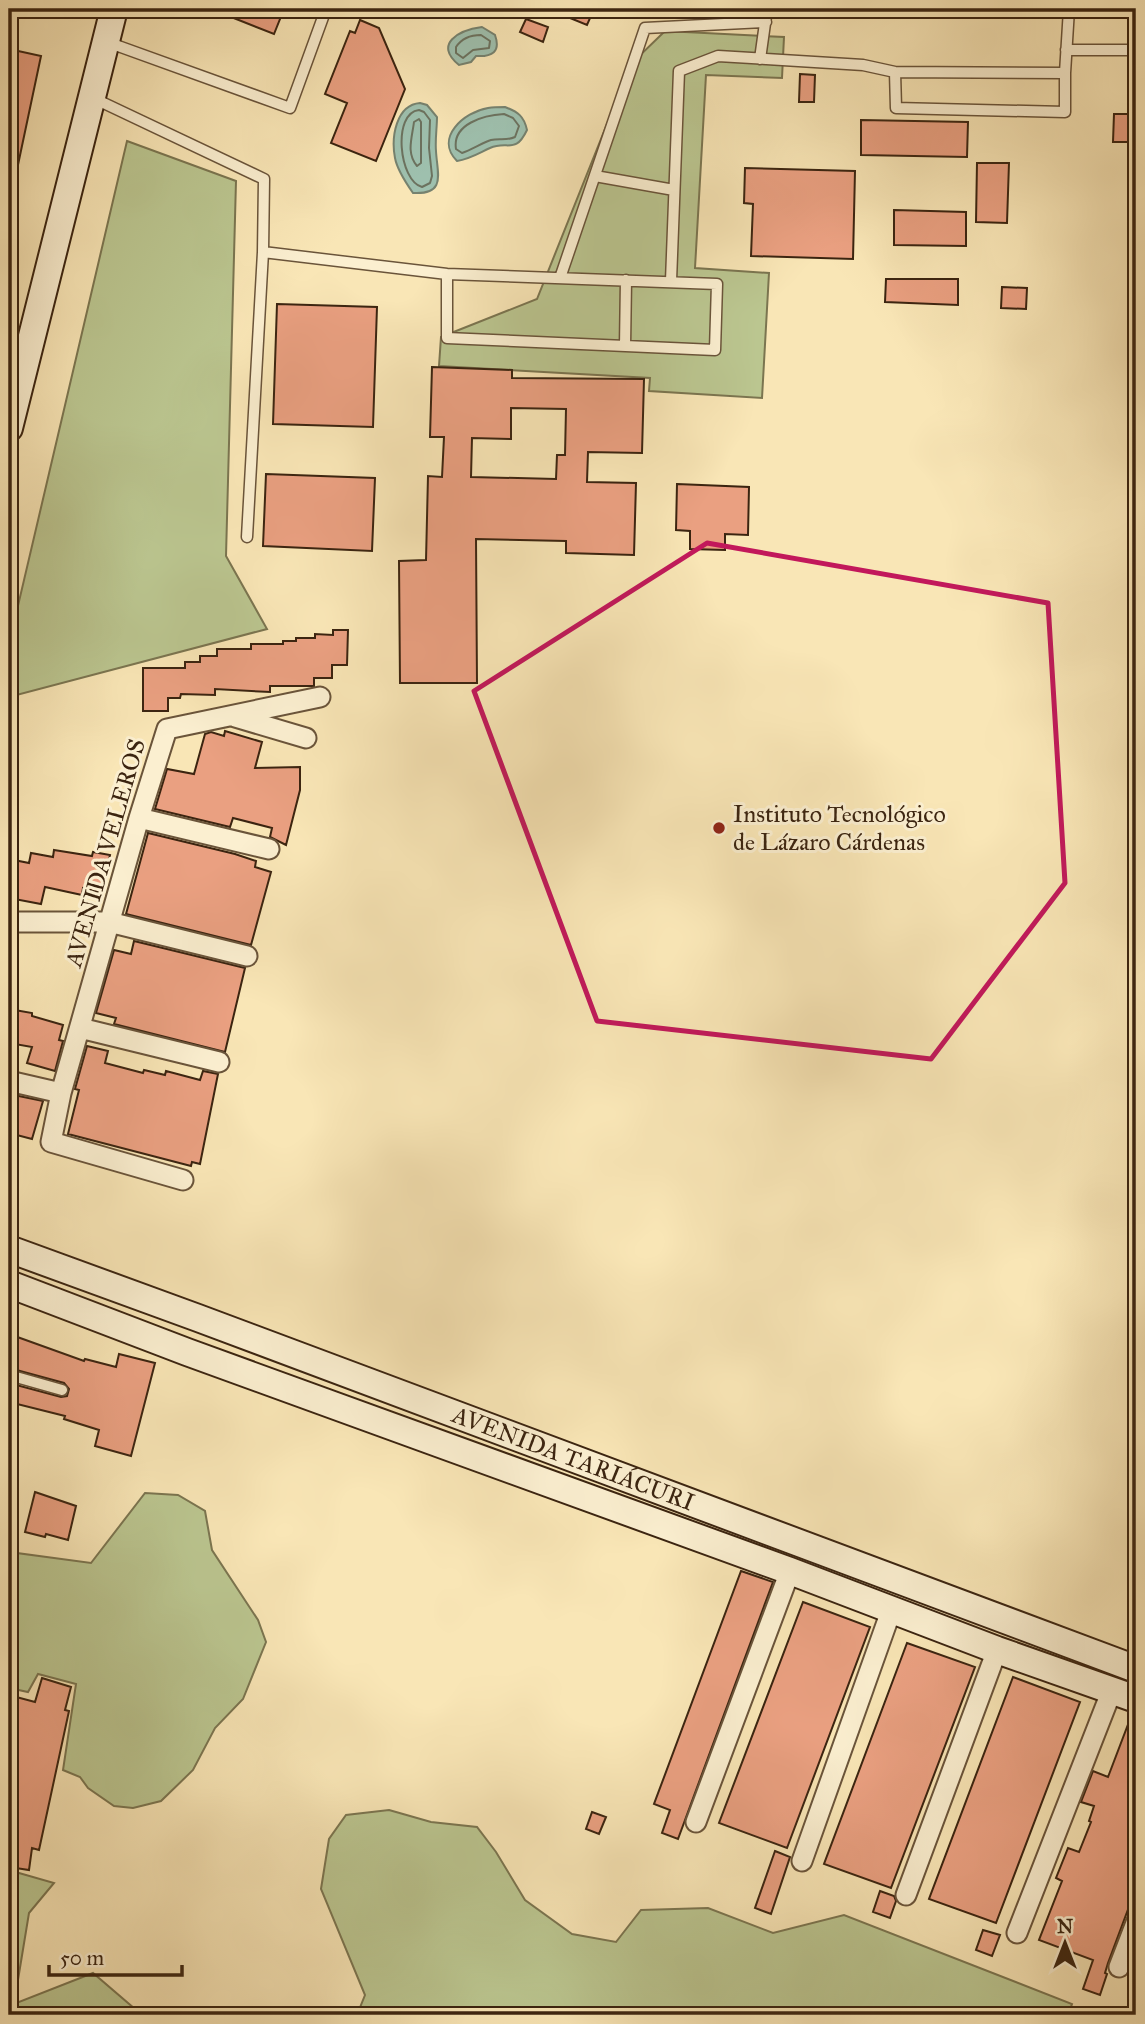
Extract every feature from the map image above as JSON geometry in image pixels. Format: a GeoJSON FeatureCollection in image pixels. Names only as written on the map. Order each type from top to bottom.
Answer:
{"type":"FeatureCollection","features":[{"type":"Feature","properties":{"kind":"street"},"geometry":{"type":"LineString","coordinates":[[9,428],[114,9]]}},
{"type":"Feature","properties":{"kind":"street","name":"AVENIDA VELEROS"},"geometry":{"type":"LineString","coordinates":[[183,1180],[51,1142],[61,1093],[109,922],[167,729],[320,697]]}},
{"type":"Feature","properties":{"kind":"street"},"geometry":{"type":"LineString","coordinates":[[230,716],[306,738]]}},
{"type":"Feature","properties":{"kind":"street"},"geometry":{"type":"LineString","coordinates":[[139,818],[269,849]]}},
{"type":"Feature","properties":{"kind":"street"},"geometry":{"type":"LineString","coordinates":[[9,922],[109,922],[247,956]]}},
{"type":"Feature","properties":{"kind":"street"},"geometry":{"type":"LineString","coordinates":[[80,1028],[219,1062]]}},
{"type":"Feature","properties":{"kind":"street"},"geometry":{"type":"LineString","coordinates":[[9,1081],[61,1093]]}},
{"type":"Feature","properties":{"kind":"street","name":"AVENIDA TARIÁCURI"},"geometry":{"type":"LineString","coordinates":[[9,1249],[1136,1669]]}},
{"type":"Feature","properties":{"kind":"street","name":"AVENIDA TARIÁCURI"},"geometry":{"type":"LineString","coordinates":[[9,1284],[187,1352],[790,1571],[997,1650],[1124,1694]]}},
{"type":"Feature","properties":{"kind":"street"},"geometry":{"type":"LineString","coordinates":[[187,1352],[198,1318]]}},
{"type":"Feature","properties":{"kind":"street"},"geometry":{"type":"LineString","coordinates":[[696,1822],[790,1571]]}},
{"type":"Feature","properties":{"kind":"street"},"geometry":{"type":"LineString","coordinates":[[802,1861],[891,1611]]}},
{"type":"Feature","properties":{"kind":"street"},"geometry":{"type":"LineString","coordinates":[[906,1895],[997,1650]]}},
{"type":"Feature","properties":{"kind":"street"},"geometry":{"type":"LineString","coordinates":[[1017,1933],[1124,1694]]}},
{"type":"Feature","properties":{"kind":"street"},"geometry":{"type":"LineString","coordinates":[[1119,1967],[1136,1923]]}},
{"type":"Feature","properties":{"kind":"lane"},"geometry":{"type":"LineString","coordinates":[[106,42],[290,108],[326,9]]}},
{"type":"Feature","properties":{"kind":"lane"},"geometry":{"type":"LineString","coordinates":[[760,59],[768,9]]}},
{"type":"Feature","properties":{"kind":"lane"},"geometry":{"type":"LineString","coordinates":[[895,72],[896,108],[1065,112],[1069,9]]}},
{"type":"Feature","properties":{"kind":"lane"},"geometry":{"type":"LineString","coordinates":[[560,278],[645,28],[766,22]]}},
{"type":"Feature","properties":{"kind":"lane"},"geometry":{"type":"LineString","coordinates":[[1066,50],[1136,50]]}},
{"type":"Feature","properties":{"kind":"lane"},"geometry":{"type":"LineString","coordinates":[[671,281],[679,71],[718,56],[863,65],[895,72],[1065,73]]}},
{"type":"Feature","properties":{"kind":"lane"},"geometry":{"type":"LineString","coordinates":[[92,98],[264,179],[263,252],[247,537]]}},
{"type":"Feature","properties":{"kind":"lane"},"geometry":{"type":"LineString","coordinates":[[595,176],[674,190]]}},
{"type":"Feature","properties":{"kind":"lane"},"geometry":{"type":"LineString","coordinates":[[263,252],[447,274],[717,284],[715,350],[447,338],[447,274]]}},
{"type":"Feature","properties":{"kind":"lane"},"geometry":{"type":"LineString","coordinates":[[625,346],[626,280]]}},
{"type":"Feature","properties":{"kind":"lane"},"geometry":{"type":"LineString","coordinates":[[9,1375],[62,1390]]}},
{"type":"Feature","properties":{"kind":"highlighted area"},"geometry":{"type":"Polygon","coordinates":[[[707,543],[1048,603],[1065,883],[931,1059],[597,1021],[474,691],[707,543]]]}},
{"type":"Feature","properties":{"kind":"green space"},"geometry":{"type":"Polygon","coordinates":[[[665,31],[784,37],[782,78],[706,75],[695,268],[769,273],[762,398],[649,391],[650,378],[439,366],[441,337],[537,299],[631,64],[665,31]]]}},
{"type":"Feature","properties":{"kind":"green space"},"geometry":{"type":"Polygon","coordinates":[[[127,141],[236,181],[226,556],[267,629],[9,697],[9,644],[127,141]]]}},
{"type":"Feature","properties":{"kind":"green space"},"geometry":{"type":"Polygon","coordinates":[[[145,1493],[178,1495],[205,1511],[212,1550],[258,1620],[266,1642],[243,1699],[215,1728],[193,1770],[161,1801],[133,1808],[114,1806],[88,1788],[80,1777],[63,1770],[76,1684],[38,1674],[28,1692],[9,1688],[9,1552],[91,1563],[145,1493]]]}},
{"type":"Feature","properties":{"kind":"green space"},"geometry":{"type":"Polygon","coordinates":[[[389,1810],[431,1822],[477,1827],[496,1852],[525,1900],[572,1934],[616,1942],[641,1910],[708,1908],[773,1933],[844,1915],[1072,2004],[1068,2015],[357,2015],[365,1995],[321,1889],[329,1839],[346,1815],[389,1810]]]}},
{"type":"Feature","properties":{"kind":"green space"},"geometry":{"type":"Polygon","coordinates":[[[19,1873],[54,1883],[29,1913],[14,2004],[93,1973],[142,2015],[9,2015],[9,1875],[19,1873]]]}},
{"type":"Feature","properties":{"kind":"water"},"geometry":{"type":"Polygon","coordinates":[[[482,27],[495,35],[496,49],[487,56],[476,56],[471,62],[459,65],[448,51],[452,39],[465,31],[482,27]]]}},
{"type":"Feature","properties":{"kind":"water"},"geometry":{"type":"Polygon","coordinates":[[[420,103],[427,105],[437,117],[438,181],[431,190],[413,193],[398,167],[394,141],[400,116],[405,109],[420,103]]]}},
{"type":"Feature","properties":{"kind":"water"},"geometry":{"type":"Polygon","coordinates":[[[505,107],[520,115],[524,121],[527,130],[523,138],[515,145],[496,146],[457,161],[449,144],[455,127],[479,110],[505,107]]]}},
{"type":"Feature","properties":{"kind":"building"},"geometry":{"type":"Polygon","coordinates":[[[211,9],[284,9],[274,34],[211,9]]]}},
{"type":"Feature","properties":{"kind":"building"},"geometry":{"type":"Polygon","coordinates":[[[548,9],[594,9],[587,25],[548,9]]]}},
{"type":"Feature","properties":{"kind":"building"},"geometry":{"type":"Polygon","coordinates":[[[526,19],[548,27],[543,42],[520,32],[526,19]]]}},
{"type":"Feature","properties":{"kind":"building"},"geometry":{"type":"Polygon","coordinates":[[[360,20],[379,28],[405,89],[376,161],[331,143],[347,103],[325,94],[350,31],[355,33],[360,20]]]}},
{"type":"Feature","properties":{"kind":"building"},"geometry":{"type":"Polygon","coordinates":[[[9,49],[41,56],[15,179],[9,179],[9,49]]]}},
{"type":"Feature","properties":{"kind":"building"},"geometry":{"type":"Polygon","coordinates":[[[800,74],[815,75],[814,102],[799,102],[800,74]]]}},
{"type":"Feature","properties":{"kind":"building"},"geometry":{"type":"Polygon","coordinates":[[[1114,114],[1128,114],[1128,142],[1113,142],[1114,114]]]}},
{"type":"Feature","properties":{"kind":"building"},"geometry":{"type":"Polygon","coordinates":[[[861,120],[968,122],[967,157],[861,155],[861,120]]]}},
{"type":"Feature","properties":{"kind":"building"},"geometry":{"type":"Polygon","coordinates":[[[977,163],[1009,163],[1007,223],[976,222],[977,163]]]}},
{"type":"Feature","properties":{"kind":"building"},"geometry":{"type":"Polygon","coordinates":[[[745,168],[855,171],[853,259],[751,256],[753,204],[744,203],[745,168]]]}},
{"type":"Feature","properties":{"kind":"building"},"geometry":{"type":"Polygon","coordinates":[[[894,210],[966,212],[966,246],[894,245],[894,210]]]}},
{"type":"Feature","properties":{"kind":"building"},"geometry":{"type":"Polygon","coordinates":[[[886,279],[958,279],[958,305],[885,302],[886,279]]]}},
{"type":"Feature","properties":{"kind":"building"},"geometry":{"type":"Polygon","coordinates":[[[1002,287],[1027,288],[1026,309],[1001,308],[1002,287]]]}},
{"type":"Feature","properties":{"kind":"building"},"geometry":{"type":"Polygon","coordinates":[[[277,304],[377,307],[373,427],[273,424],[277,304]]]}},
{"type":"Feature","properties":{"kind":"building"},"geometry":{"type":"Polygon","coordinates":[[[432,367],[512,370],[512,378],[644,379],[642,453],[588,452],[587,482],[636,483],[634,555],[566,553],[566,541],[476,539],[477,683],[400,683],[399,561],[426,560],[428,476],[442,477],[444,437],[430,437],[432,367]],[[511,408],[511,439],[472,438],[471,477],[556,479],[557,455],[565,455],[566,409],[511,408]]]}},
{"type":"Feature","properties":{"kind":"building"},"geometry":{"type":"Polygon","coordinates":[[[266,474],[375,478],[372,551],[263,546],[266,474]]]}},
{"type":"Feature","properties":{"kind":"building"},"geometry":{"type":"Polygon","coordinates":[[[677,484],[749,487],[748,535],[725,534],[725,550],[690,549],[690,531],[676,530],[677,484]]]}},
{"type":"Feature","properties":{"kind":"building"},"geometry":{"type":"Polygon","coordinates":[[[333,630],[348,630],[347,665],[332,665],[332,678],[314,678],[314,686],[270,686],[270,692],[215,689],[215,695],[181,694],[180,698],[168,698],[168,711],[143,711],[143,668],[185,668],[185,662],[200,662],[200,656],[217,656],[217,649],[251,649],[251,644],[283,644],[283,641],[296,641],[296,638],[315,638],[315,634],[333,635],[333,630]]]}},
{"type":"Feature","properties":{"kind":"building"},"geometry":{"type":"Polygon","coordinates":[[[225,731],[262,742],[255,768],[300,767],[300,790],[286,845],[270,837],[272,828],[233,818],[230,827],[155,809],[167,769],[194,774],[205,734],[211,732],[224,736],[225,731]]]}},
{"type":"Feature","properties":{"kind":"building"},"geometry":{"type":"Polygon","coordinates":[[[148,833],[235,854],[256,861],[255,867],[271,872],[251,945],[126,914],[148,833]]]}},
{"type":"Feature","properties":{"kind":"building"},"geometry":{"type":"Polygon","coordinates":[[[54,850],[92,856],[93,852],[110,855],[102,893],[83,888],[82,895],[45,887],[41,904],[9,898],[9,859],[29,863],[31,853],[53,857],[54,850]]]}},
{"type":"Feature","properties":{"kind":"building"},"geometry":{"type":"Polygon","coordinates":[[[134,941],[245,968],[225,1052],[114,1024],[116,1018],[96,1013],[114,950],[131,954],[134,941]]]}},
{"type":"Feature","properties":{"kind":"building"},"geometry":{"type":"Polygon","coordinates":[[[9,1009],[32,1013],[32,1016],[63,1025],[59,1040],[63,1041],[55,1071],[27,1063],[32,1047],[9,1043],[9,1009]]]}},
{"type":"Feature","properties":{"kind":"building"},"geometry":{"type":"Polygon","coordinates":[[[87,1046],[108,1051],[105,1063],[143,1073],[144,1070],[165,1075],[166,1071],[200,1080],[203,1071],[218,1074],[200,1164],[192,1162],[191,1166],[68,1134],[79,1090],[75,1089],[87,1046]]]}},
{"type":"Feature","properties":{"kind":"building"},"geometry":{"type":"Polygon","coordinates":[[[9,1094],[43,1101],[32,1139],[9,1133],[9,1094]]]}},
{"type":"Feature","properties":{"kind":"building"},"geometry":{"type":"Polygon","coordinates":[[[9,1334],[84,1361],[85,1359],[116,1367],[119,1354],[155,1363],[131,1456],[95,1446],[99,1430],[64,1419],[65,1416],[9,1402],[9,1383],[61,1397],[67,1396],[69,1389],[64,1383],[9,1368],[9,1334]]]}},
{"type":"Feature","properties":{"kind":"building"},"geometry":{"type":"Polygon","coordinates":[[[35,1492],[76,1506],[68,1540],[25,1532],[35,1492]]]}},
{"type":"Feature","properties":{"kind":"building"},"geometry":{"type":"Polygon","coordinates":[[[741,1571],[773,1582],[678,1839],[662,1833],[670,1810],[654,1804],[741,1571]]]}},
{"type":"Feature","properties":{"kind":"building"},"geometry":{"type":"Polygon","coordinates":[[[803,1602],[870,1627],[787,1848],[719,1823],[803,1602]]]}},
{"type":"Feature","properties":{"kind":"building"},"geometry":{"type":"Polygon","coordinates":[[[907,1643],[975,1667],[891,1888],[824,1864],[907,1643]]]}},
{"type":"Feature","properties":{"kind":"building"},"geometry":{"type":"Polygon","coordinates":[[[1013,1677],[1080,1702],[996,1923],[929,1899],[1013,1677]]]}},
{"type":"Feature","properties":{"kind":"building"},"geometry":{"type":"Polygon","coordinates":[[[42,1678],[71,1687],[65,1710],[69,1711],[39,1850],[32,1848],[29,1870],[9,1867],[9,1695],[35,1702],[42,1678]]]}},
{"type":"Feature","properties":{"kind":"building"},"geometry":{"type":"Polygon","coordinates":[[[1132,1714],[1136,1714],[1136,1888],[1108,1963],[1100,1995],[1083,1989],[1093,1960],[1039,1940],[1062,1881],[1056,1878],[1068,1848],[1079,1852],[1091,1822],[1089,1821],[1094,1806],[1081,1802],[1093,1771],[1108,1777],[1132,1714]]]}},
{"type":"Feature","properties":{"kind":"building"},"geometry":{"type":"Polygon","coordinates":[[[592,1812],[606,1817],[599,1834],[586,1829],[592,1812]]]}},
{"type":"Feature","properties":{"kind":"building"},"geometry":{"type":"Polygon","coordinates":[[[775,1851],[790,1857],[771,1914],[755,1908],[775,1851]]]}},
{"type":"Feature","properties":{"kind":"building"},"geometry":{"type":"Polygon","coordinates":[[[880,1891],[894,1896],[896,1901],[890,1918],[873,1912],[880,1891]]]}},
{"type":"Feature","properties":{"kind":"building"},"geometry":{"type":"Polygon","coordinates":[[[983,1930],[1000,1935],[992,1956],[976,1950],[983,1930]]]}},
{"type":"Feature","properties":{"kind":"place","name":"Instituto Tecnológico de Lázaro Cárdenas"},"geometry":{"type":"Point","coordinates":[719,828]}}]}
